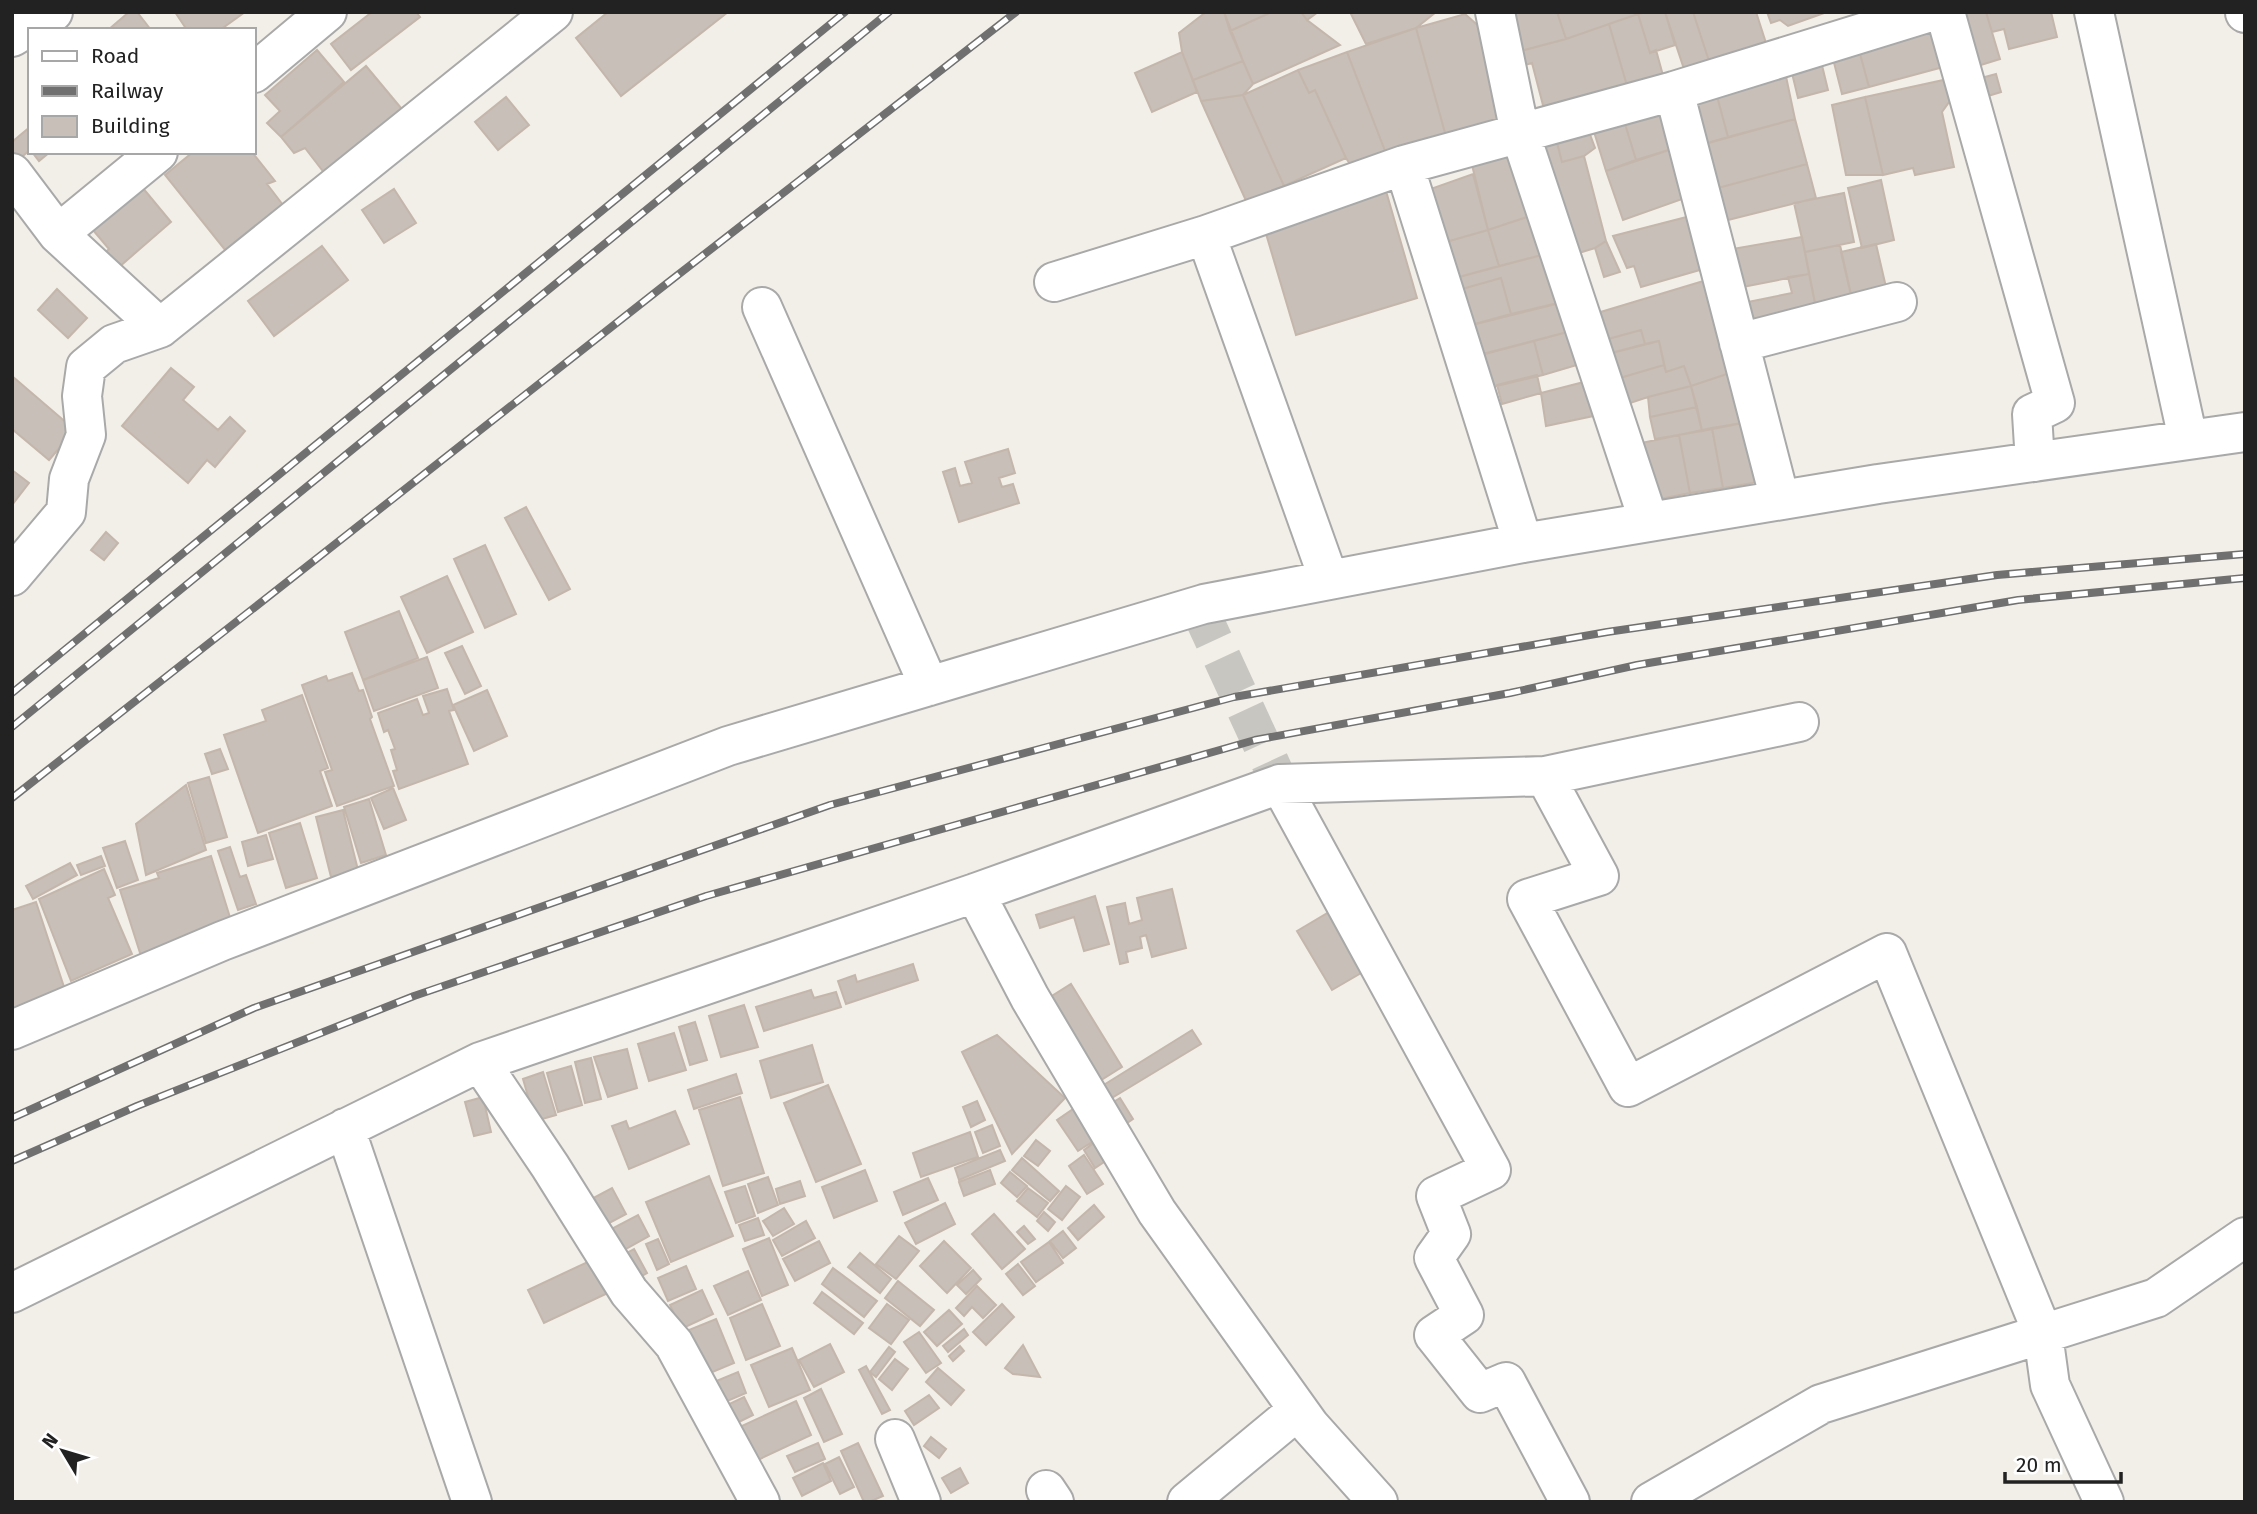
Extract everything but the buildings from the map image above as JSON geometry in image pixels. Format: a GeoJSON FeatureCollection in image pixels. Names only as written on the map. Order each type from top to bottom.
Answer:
{"type":"FeatureCollection","features":[{"type":"Feature","properties":{"kind":"street"},"geometry":{"type":"LineString","coordinates":[[12,37],[53,12]]}},
{"type":"Feature","properties":{"kind":"street"},"geometry":{"type":"LineString","coordinates":[[256,71],[327,12]]}},
{"type":"Feature","properties":{"kind":"street"},"geometry":{"type":"LineString","coordinates":[[12,576],[66,513],[69,479],[86,435],[82,396],[86,367],[114,344],[160,328],[553,12]]}},
{"type":"Feature","properties":{"kind":"street"},"geometry":{"type":"LineString","coordinates":[[1495,12],[1520,133],[1649,522]]}},
{"type":"Feature","properties":{"kind":"street"},"geometry":{"type":"LineString","coordinates":[[1054,282],[1206,235],[1404,164],[1674,91],[1930,12]]}},
{"type":"Feature","properties":{"kind":"street"},"geometry":{"type":"LineString","coordinates":[[1945,12],[2055,403],[2032,414],[2035,462]]}},
{"type":"Feature","properties":{"kind":"street"},"geometry":{"type":"LineString","coordinates":[[2094,12],[2188,439]]}},
{"type":"Feature","properties":{"kind":"street"},"geometry":{"type":"LineString","coordinates":[[1674,91],[1780,500]]}},
{"type":"Feature","properties":{"kind":"street"},"geometry":{"type":"LineString","coordinates":[[58,234],[156,154]]}},
{"type":"Feature","properties":{"kind":"street"},"geometry":{"type":"LineString","coordinates":[[1404,164],[1523,543]]}},
{"type":"Feature","properties":{"kind":"street"},"geometry":{"type":"LineString","coordinates":[[12,173],[58,234],[160,328]]}},
{"type":"Feature","properties":{"kind":"street"},"geometry":{"type":"LineString","coordinates":[[1206,235],[1329,580]]}},
{"type":"Feature","properties":{"kind":"street"},"geometry":{"type":"LineString","coordinates":[[1740,343],[1897,302]]}},
{"type":"Feature","properties":{"kind":"street"},"geometry":{"type":"LineString","coordinates":[[762,307],[929,686]]}},
{"type":"Feature","properties":{"kind":"street"},"geometry":{"type":"LineString","coordinates":[[12,1030],[222,941],[716,751],[1204,604],[1523,543],[1780,500],[2245,432]]}},
{"type":"Feature","properties":{"kind":"street"},"geometry":{"type":"LineString","coordinates":[[12,1293],[480,1062],[975,893],[1280,784],[1545,776],[1799,722]]}},
{"type":"Feature","properties":{"kind":"street"},"geometry":{"type":"LineString","coordinates":[[1545,776],[1599,876],[1527,899],[1628,1087],[1887,953],[2043,1334],[2050,1385],[2104,1502]]}},
{"type":"Feature","properties":{"kind":"street"},"geometry":{"type":"LineString","coordinates":[[1280,784],[1491,1170],[1436,1196],[1451,1234],[1434,1258],[1464,1315],[1434,1335],[1480,1393],[1506,1382],[1570,1502]]}},
{"type":"Feature","properties":{"kind":"street"},"geometry":{"type":"LineString","coordinates":[[975,893],[1030,998],[1157,1212],[1310,1426],[1378,1502]]}},
{"type":"Feature","properties":{"kind":"street"},"geometry":{"type":"LineString","coordinates":[[480,1062],[550,1166],[629,1292],[674,1344],[760,1502]]}},
{"type":"Feature","properties":{"kind":"street"},"geometry":{"type":"LineString","coordinates":[[345,1128],[472,1502]]}},
{"type":"Feature","properties":{"kind":"street"},"geometry":{"type":"LineString","coordinates":[[1651,1502],[1821,1404],[2156,1298],[2245,1237]]}},
{"type":"Feature","properties":{"kind":"street"},"geometry":{"type":"LineString","coordinates":[[1187,1502],[1298,1410]]}},
{"type":"Feature","properties":{"kind":"street"},"geometry":{"type":"LineString","coordinates":[[895,1439],[921,1502]]}},
{"type":"Feature","properties":{"kind":"tunnel"},"geometry":{"type":"LineString","coordinates":[[1198,606],[1280,784]]}},
{"type":"Feature","properties":{"kind":"railway"},"geometry":{"type":"LineString","coordinates":[[12,693],[845,12]]}},
{"type":"Feature","properties":{"kind":"railway"},"geometry":{"type":"LineString","coordinates":[[12,727],[889,12]]}},
{"type":"Feature","properties":{"kind":"railway"},"geometry":{"type":"LineString","coordinates":[[12,798],[1016,12]]}},
{"type":"Feature","properties":{"kind":"railway"},"geometry":{"type":"LineString","coordinates":[[12,1118],[254,1008],[830,805],[1234,697],[1607,632],[1997,575],[2245,554]]}},
{"type":"Feature","properties":{"kind":"railway"},"geometry":{"type":"LineString","coordinates":[[12,1161],[137,1106],[414,996],[706,896],[1255,740],[1510,693],[1637,665],[2018,600],[2245,578]]}}]}
